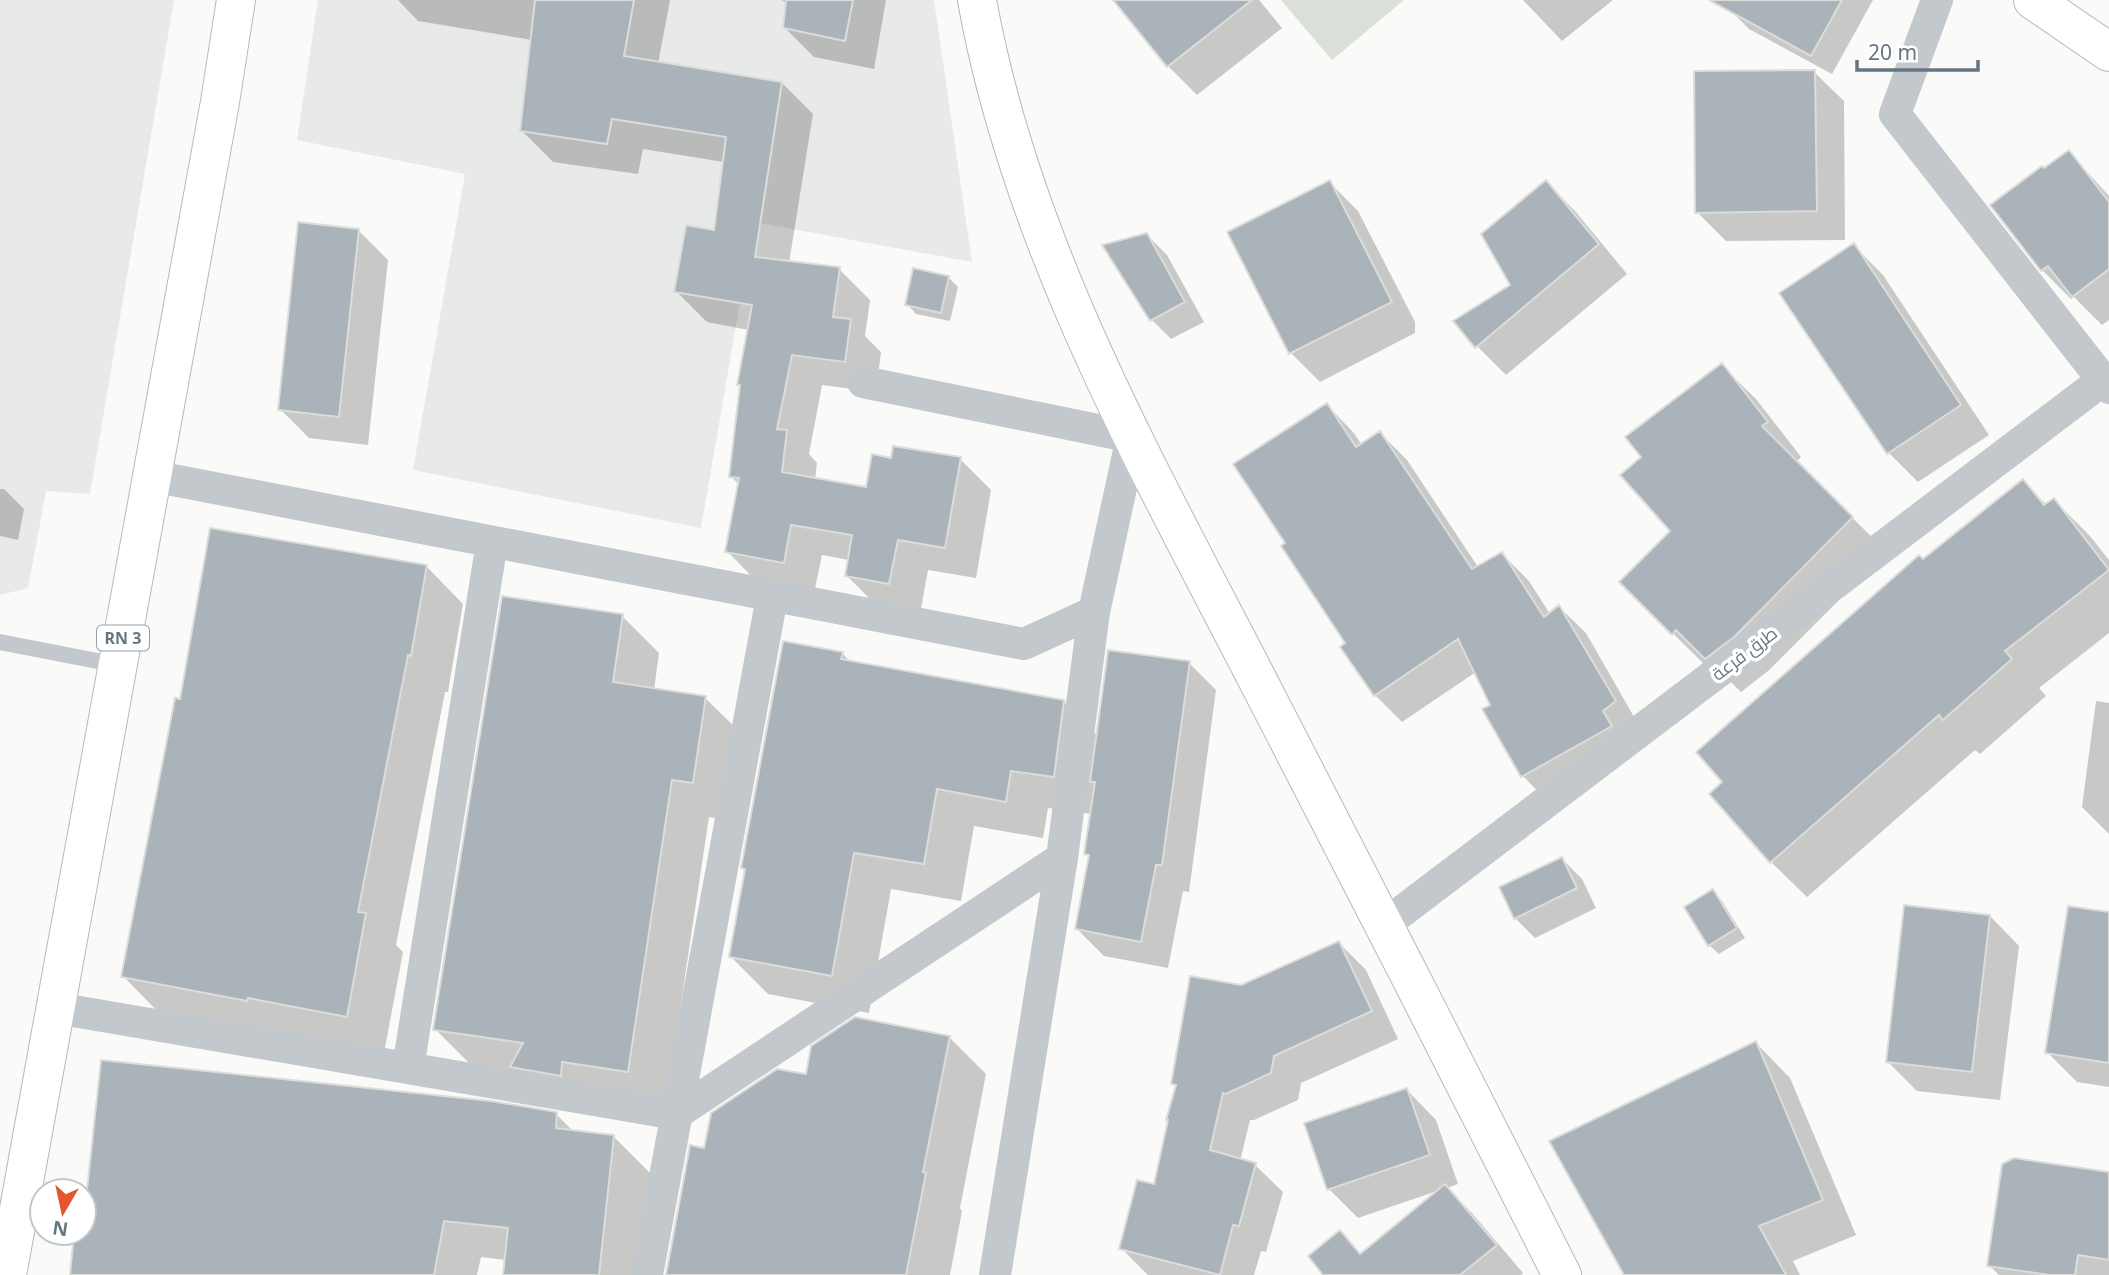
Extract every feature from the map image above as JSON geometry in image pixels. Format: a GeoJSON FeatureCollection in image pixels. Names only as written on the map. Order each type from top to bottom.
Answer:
{"type":"FeatureCollection","features":[{"type":"Feature","properties":{"kind":"street","name":"RN 3"},"geometry":{"type":"LineString","coordinates":[[7,1275],[236,0]]}},
{"type":"Feature","properties":{"kind":"street"},"geometry":{"type":"LineString","coordinates":[[977,0],[1009,132],[1044,236],[1086,337],[1132,437],[1562,1275]]}},
{"type":"Feature","properties":{"kind":"street"},"geometry":{"type":"LineString","coordinates":[[1937,0],[1895,114],[2106,384]]}},
{"type":"Feature","properties":{"kind":"street"},"geometry":{"type":"LineString","coordinates":[[2033,0],[2109,52]]}},
{"type":"Feature","properties":{"kind":"street"},"geometry":{"type":"LineString","coordinates":[[863,382],[1132,437]]}},
{"type":"Feature","properties":{"kind":"street","name":"طرق فرعة"},"geometry":{"type":"LineString","coordinates":[[1384,925],[2106,384]]}},
{"type":"Feature","properties":{"kind":"street"},"geometry":{"type":"LineString","coordinates":[[995,1275],[1062,858],[1094,612],[1132,437]]}},
{"type":"Feature","properties":{"kind":"street"},"geometry":{"type":"LineString","coordinates":[[152,476],[1024,644],[1094,612]]}},
{"type":"Feature","properties":{"kind":"street"},"geometry":{"type":"LineString","coordinates":[[408,1068],[492,542]]}},
{"type":"Feature","properties":{"kind":"street"},"geometry":{"type":"LineString","coordinates":[[647,1275],[772,597]]}},
{"type":"Feature","properties":{"kind":"street"},"geometry":{"type":"LineString","coordinates":[[56,1008],[677,1114],[1062,858]]}},
{"type":"Feature","properties":{"kind":"lane"},"geometry":{"type":"LineString","coordinates":[[0,642],[118,665]]}},
{"type":"Feature","properties":{"kind":"shaded area"},"geometry":{"type":"Polygon","coordinates":[[[0,0],[174,0],[90,494],[46,491],[28,588],[0,595],[0,0]]]}},
{"type":"Feature","properties":{"kind":"shaded area"},"geometry":{"type":"Polygon","coordinates":[[[318,0],[934,0],[972,262],[754,222],[701,528],[413,470],[465,174],[297,140],[318,0]]]}},
{"type":"Feature","properties":{"kind":"shaded area"},"geometry":{"type":"Polygon","coordinates":[[[1281,0],[1404,0],[1332,60],[1281,0]]]}},
{"type":"Feature","properties":{"kind":"building"},"geometry":{"type":"Polygon","coordinates":[[[535,0],[634,0],[624,56],[782,82],[755,257],[840,267],[833,317],[851,319],[845,362],[792,355],[777,429],[787,430],[782,472],[866,487],[872,454],[891,458],[893,446],[961,457],[945,548],[898,540],[889,584],[845,576],[852,535],[791,525],[784,563],[725,552],[739,478],[729,477],[740,385],[737,385],[752,305],[674,292],[686,225],[714,230],[726,137],[612,119],[607,144],[520,131],[535,0]]]}},
{"type":"Feature","properties":{"kind":"building"},"geometry":{"type":"Polygon","coordinates":[[[786,0],[853,0],[845,41],[783,28],[786,0]]]}},
{"type":"Feature","properties":{"kind":"building"},"geometry":{"type":"Polygon","coordinates":[[[1113,0],[1252,0],[1167,67],[1113,0]]]}},
{"type":"Feature","properties":{"kind":"building"},"geometry":{"type":"Polygon","coordinates":[[[1709,0],[1842,0],[1811,56],[1709,0]]]}},
{"type":"Feature","properties":{"kind":"building"},"geometry":{"type":"Polygon","coordinates":[[[1815,70],[1817,211],[1695,213],[1694,71],[1815,70]]]}},
{"type":"Feature","properties":{"kind":"building"},"geometry":{"type":"Polygon","coordinates":[[[2069,150],[2109,202],[2109,269],[2072,297],[2048,266],[2041,271],[1990,205],[2042,166],[2044,168],[2069,150]]]}},
{"type":"Feature","properties":{"kind":"building"},"geometry":{"type":"Polygon","coordinates":[[[1330,180],[1392,302],[1289,354],[1227,232],[1330,180]]]}},
{"type":"Feature","properties":{"kind":"building"},"geometry":{"type":"Polygon","coordinates":[[[1546,180],[1599,244],[1475,348],[1453,321],[1510,285],[1481,234],[1546,180]]]}},
{"type":"Feature","properties":{"kind":"building"},"geometry":{"type":"Polygon","coordinates":[[[298,222],[359,229],[339,417],[278,410],[298,222]]]}},
{"type":"Feature","properties":{"kind":"building"},"geometry":{"type":"Polygon","coordinates":[[[1147,233],[1185,302],[1150,321],[1102,245],[1147,233]]]}},
{"type":"Feature","properties":{"kind":"building"},"geometry":{"type":"Polygon","coordinates":[[[1854,243],[1961,405],[1887,454],[1779,293],[1854,243]]]}},
{"type":"Feature","properties":{"kind":"building"},"geometry":{"type":"Polygon","coordinates":[[[913,268],[949,276],[941,313],[905,305],[913,268]]]}},
{"type":"Feature","properties":{"kind":"building"},"geometry":{"type":"Polygon","coordinates":[[[1722,363],[1768,422],[1762,426],[1853,517],[1734,637],[1705,659],[1676,630],[1672,635],[1619,582],[1670,531],[1620,475],[1641,457],[1625,437],[1722,363]]]}},
{"type":"Feature","properties":{"kind":"building"},"geometry":{"type":"Polygon","coordinates":[[[1327,403],[1356,447],[1380,431],[1472,569],[1502,552],[1544,617],[1559,605],[1616,701],[1603,711],[1612,726],[1521,777],[1482,709],[1490,705],[1458,639],[1374,696],[1340,647],[1345,643],[1281,546],[1285,543],[1233,464],[1327,403]]]}},
{"type":"Feature","properties":{"kind":"building"},"geometry":{"type":"Polygon","coordinates":[[[2023,479],[2044,505],[2054,498],[2109,570],[2005,651],[2012,659],[1943,720],[1939,715],[1770,863],[1709,794],[1722,782],[1696,752],[1919,555],[1923,559],[2023,479]]]}},
{"type":"Feature","properties":{"kind":"building"},"geometry":{"type":"Polygon","coordinates":[[[210,528],[427,565],[358,912],[366,913],[347,1017],[121,977],[175,698],[180,699],[210,528]]]}},
{"type":"Feature","properties":{"kind":"building"},"geometry":{"type":"Polygon","coordinates":[[[502,596],[623,614],[613,682],[706,696],[693,783],[672,780],[628,1072],[562,1062],[561,1076],[510,1067],[523,1043],[433,1030],[502,596]]]}},
{"type":"Feature","properties":{"kind":"building"},"geometry":{"type":"Polygon","coordinates":[[[783,641],[843,652],[841,659],[1064,700],[1054,777],[1011,771],[1006,802],[937,789],[924,864],[854,853],[832,976],[729,957],[745,869],[741,868],[783,641]]]}},
{"type":"Feature","properties":{"kind":"building"},"geometry":{"type":"Polygon","coordinates":[[[1108,650],[1190,661],[1162,865],[1156,865],[1141,942],[1075,929],[1089,855],[1084,854],[1095,782],[1090,782],[1108,650]]]}},
{"type":"Feature","properties":{"kind":"building"},"geometry":{"type":"Polygon","coordinates":[[[1562,857],[1577,888],[1514,919],[1499,887],[1562,857]]]}},
{"type":"Feature","properties":{"kind":"building"},"geometry":{"type":"Polygon","coordinates":[[[1713,889],[1737,928],[1708,946],[1684,907],[1713,889]]]}},
{"type":"Feature","properties":{"kind":"building"},"geometry":{"type":"Polygon","coordinates":[[[1904,905],[1990,915],[1972,1072],[1886,1062],[1904,905]]]}},
{"type":"Feature","properties":{"kind":"building"},"geometry":{"type":"Polygon","coordinates":[[[2068,906],[2109,912],[2109,1063],[2045,1053],[2068,906]]]}},
{"type":"Feature","properties":{"kind":"building"},"geometry":{"type":"Polygon","coordinates":[[[1339,941],[1372,1011],[1274,1056],[1271,1073],[1223,1093],[1210,1150],[1256,1163],[1239,1226],[1233,1225],[1220,1275],[1119,1249],[1137,1180],[1154,1184],[1166,1120],[1176,1085],[1171,1084],[1190,976],[1241,985],[1339,941]]]}},
{"type":"Feature","properties":{"kind":"building"},"geometry":{"type":"Polygon","coordinates":[[[855,1017],[950,1036],[906,1275],[666,1275],[690,1145],[704,1148],[711,1113],[777,1069],[806,1074],[811,1046],[855,1017]]]}},
{"type":"Feature","properties":{"kind":"building"},"geometry":{"type":"Polygon","coordinates":[[[1756,1041],[1823,1200],[1759,1226],[1786,1275],[1624,1275],[1549,1141],[1756,1041]]]}},
{"type":"Feature","properties":{"kind":"building"},"geometry":{"type":"Polygon","coordinates":[[[101,1060],[491,1101],[557,1112],[556,1128],[614,1135],[599,1275],[503,1275],[508,1228],[444,1221],[434,1275],[70,1275],[73,1247],[98,1247],[98,1177],[88,1177],[101,1060]]]}},
{"type":"Feature","properties":{"kind":"building"},"geometry":{"type":"Polygon","coordinates":[[[1407,1088],[1430,1155],[1327,1190],[1304,1123],[1407,1088]]]}},
{"type":"Feature","properties":{"kind":"building"},"geometry":{"type":"Polygon","coordinates":[[[2014,1158],[2109,1172],[2109,1260],[2078,1255],[2075,1275],[2050,1275],[1987,1266],[2002,1164],[2014,1158]]]}},
{"type":"Feature","properties":{"kind":"building"},"geometry":{"type":"Polygon","coordinates":[[[1445,1184],[1497,1245],[1460,1275],[1323,1275],[1308,1256],[1340,1230],[1360,1254],[1445,1184]]]}}]}
